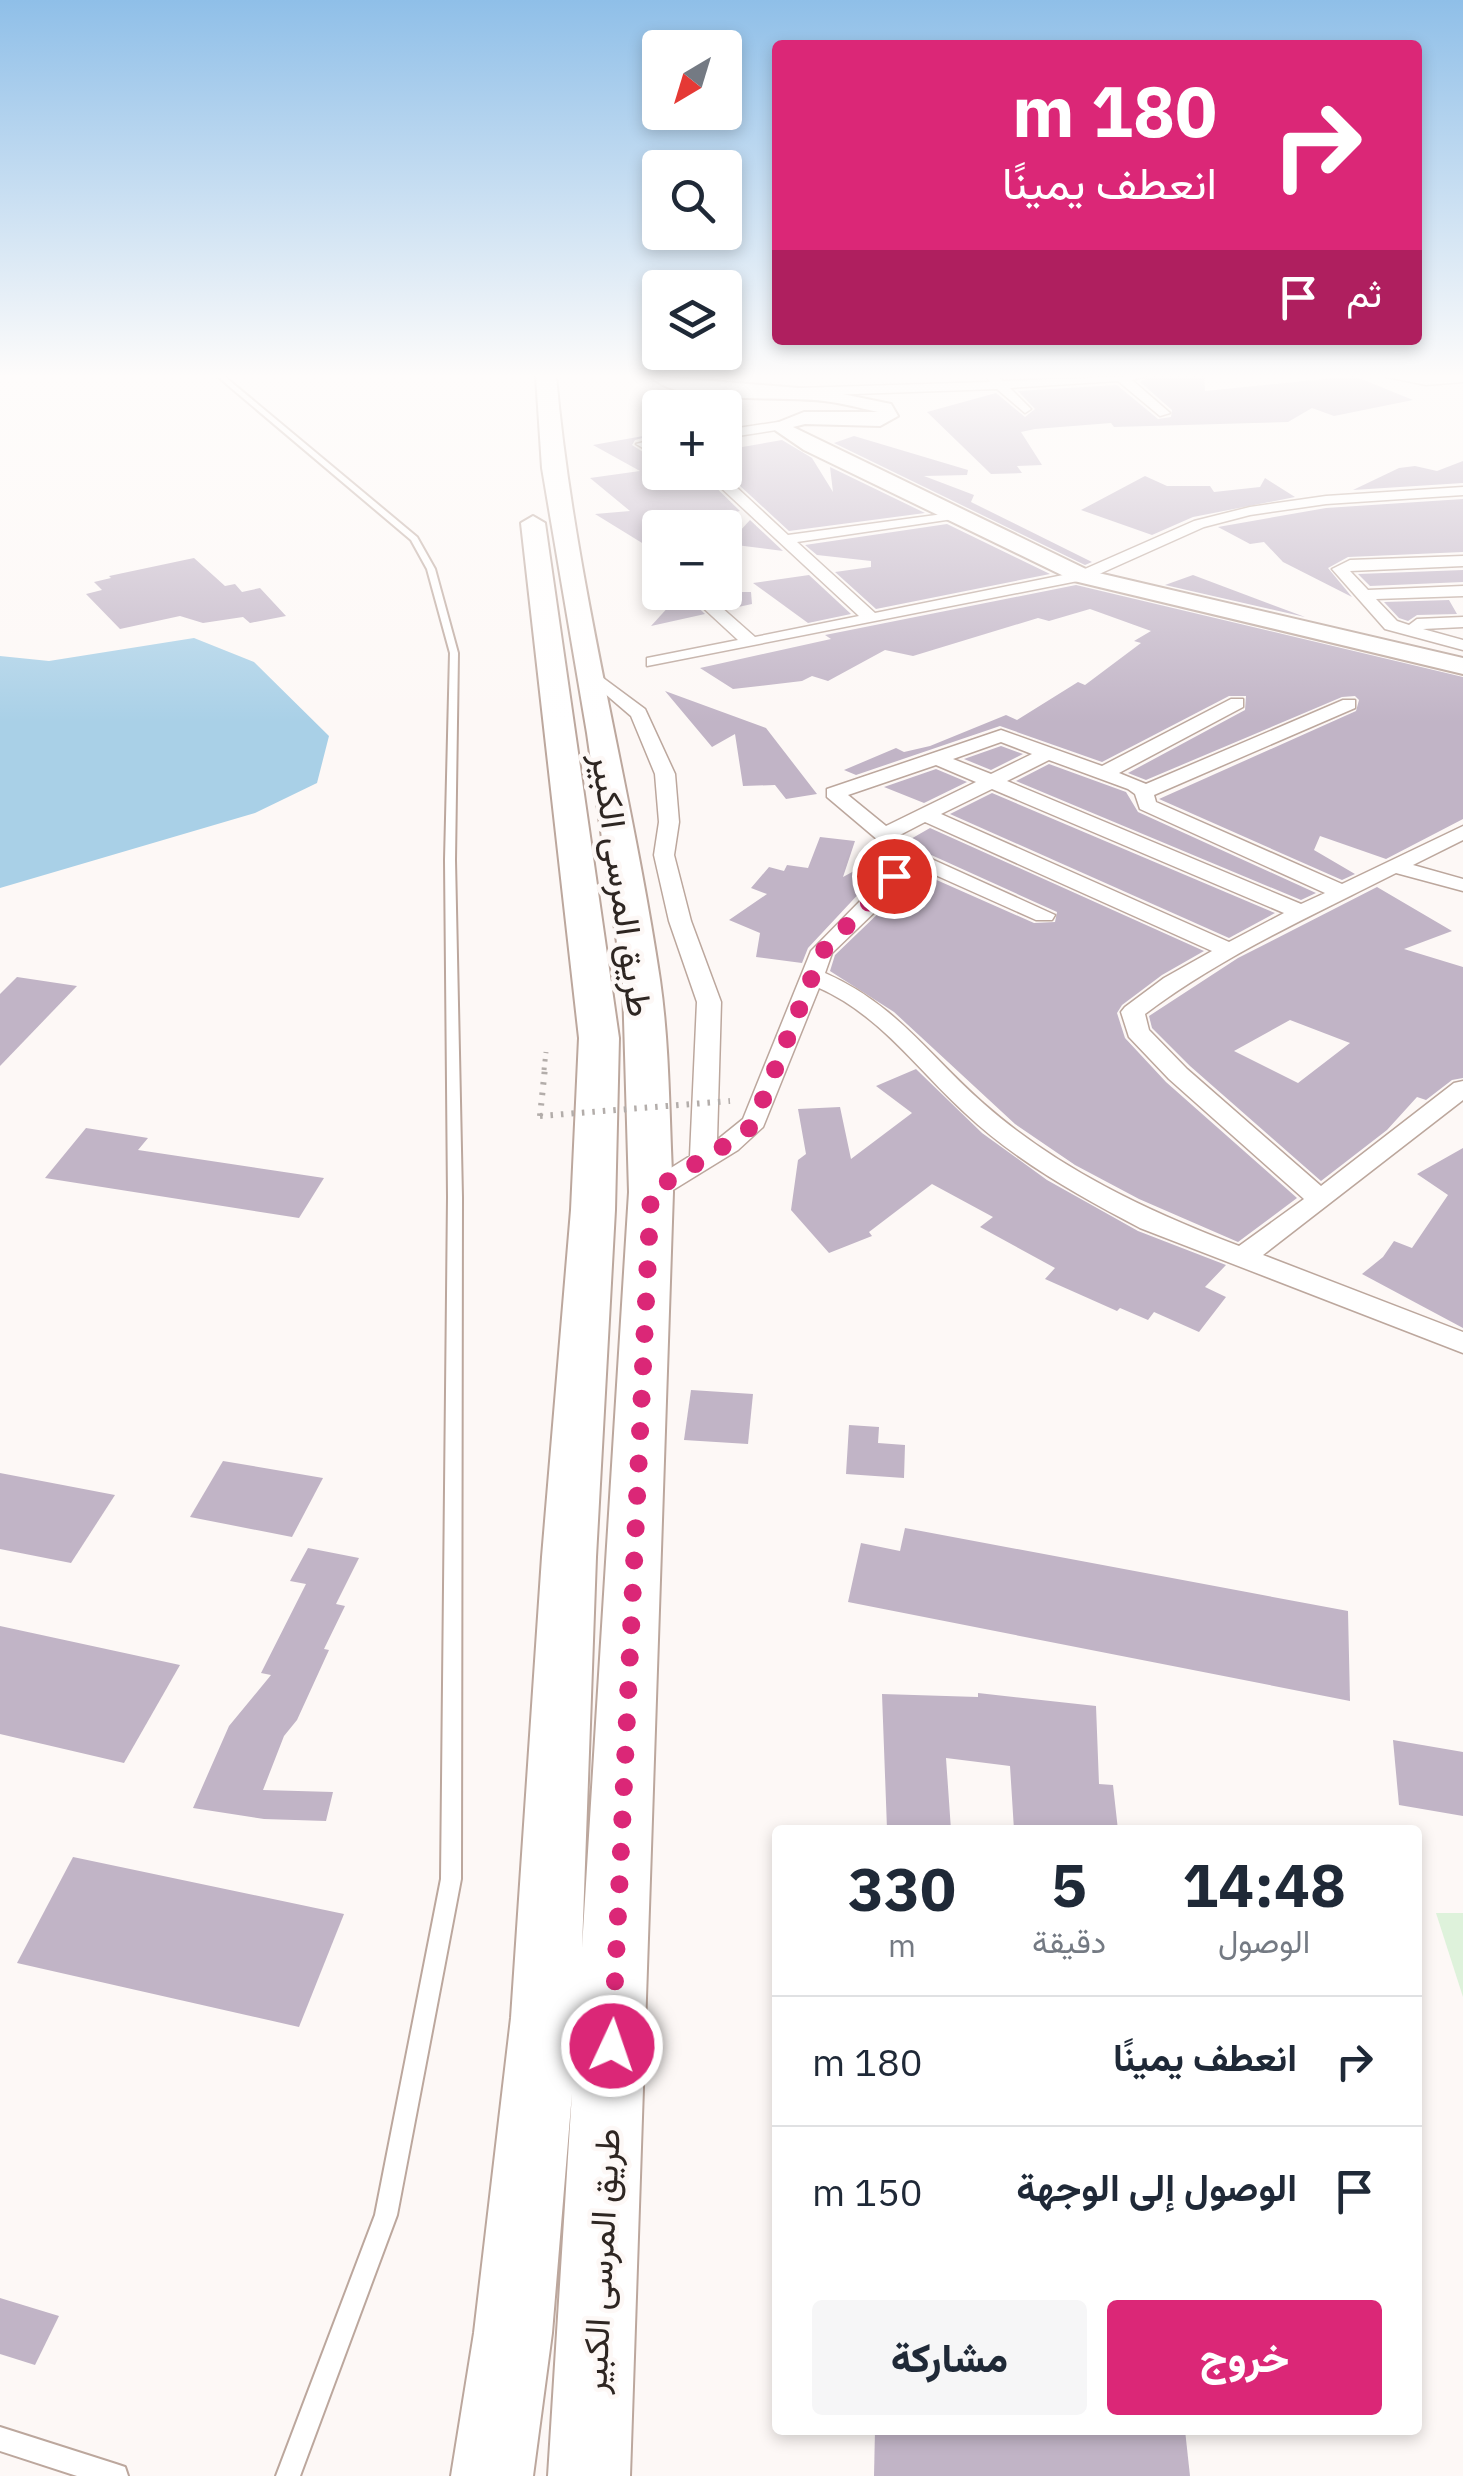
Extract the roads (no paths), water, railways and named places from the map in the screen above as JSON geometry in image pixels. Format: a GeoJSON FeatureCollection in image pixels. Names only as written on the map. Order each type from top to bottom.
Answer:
{"type":"FeatureCollection","features":[{"type":"Feature","properties":{"kind":"main road","name":"طريق المرسى الكبير"},"geometry":{"type":"LineString","coordinates":[[492,2476],[512,2333],[545,2018],[568,1557],[592,1228],[599,1038],[529,492]]}},
{"type":"Feature","properties":{"kind":"main road","name":"طريق المرسى الكبير"},"geometry":{"type":"LineString","coordinates":[[557,492],[642,985],[651,1192],[588,2476]]}},
{"type":"Feature","properties":{"kind":"main road"},"geometry":{"type":"LineString","coordinates":[[907,492],[1082,576],[1463,666]]}},
{"type":"Feature","properties":{"kind":"street"},"geometry":{"type":"LineString","coordinates":[[731,492],[872,619]]}},
{"type":"Feature","properties":{"kind":"street"},"geometry":{"type":"LineString","coordinates":[[653,662],[1082,576],[1225,516],[1326,500],[1442,492]]}},
{"type":"Feature","properties":{"kind":"street"},"geometry":{"type":"LineString","coordinates":[[782,540],[953,515]]}},
{"type":"Feature","properties":{"kind":"street"},"geometry":{"type":"LineString","coordinates":[[1463,561],[1341,568],[1391,625],[1463,645]]}},
{"type":"Feature","properties":{"kind":"street"},"geometry":{"type":"LineString","coordinates":[[1366,595],[1463,591]]}},
{"type":"Feature","properties":{"kind":"street"},"geometry":{"type":"LineString","coordinates":[[714,610],[752,643]]}},
{"type":"Feature","properties":{"kind":"street"},"geometry":{"type":"LineString","coordinates":[[1391,625],[1463,622]]}},
{"type":"Feature","properties":{"kind":"street"},"geometry":{"type":"LineString","coordinates":[[591,674],[639,713],[665,774],[670,822],[664,855],[680,921],[709,1002],[702,1160]]}},
{"type":"Feature","properties":{"kind":"street"},"geometry":{"type":"LineString","coordinates":[[1104,773],[1236,703]]}},
{"type":"Feature","properties":{"kind":"street"},"geometry":{"type":"LineString","coordinates":[[1044,914],[909,856],[834,793],[1001,736],[1104,773],[1144,792],[1349,704]]}},
{"type":"Feature","properties":{"kind":"street"},"geometry":{"type":"LineString","coordinates":[[884,835],[1050,752]]}},
{"type":"Feature","properties":{"kind":"street"},"geometry":{"type":"LineString","coordinates":[[936,758],[1303,912]]}},
{"type":"Feature","properties":{"kind":"street"},"geometry":{"type":"LineString","coordinates":[[1144,792],[1147,805],[1343,893]]}},
{"type":"Feature","properties":{"kind":"street"},"geometry":{"type":"LineString","coordinates":[[926,816],[1229,950]]}},
{"type":"Feature","properties":{"kind":"street"},"geometry":{"type":"LineString","coordinates":[[1320,1199],[1137,1032],[1132,1018],[1140,1004],[1229,950],[1463,832]]}},
{"type":"Feature","properties":{"kind":"street"},"geometry":{"type":"LineString","coordinates":[[651,1192],[746,1132],[754,1122],[822,952],[874,900],[909,856]]}},
{"type":"Feature","properties":{"kind":"street"},"geometry":{"type":"LineString","coordinates":[[1396,867],[1463,885]]}},
{"type":"Feature","properties":{"kind":"street"},"geometry":{"type":"LineString","coordinates":[[810,975],[848,992],[882,1014],[976,1110],[1049,1166],[1150,1222],[1463,1343]]}},
{"type":"Feature","properties":{"kind":"street"},"geometry":{"type":"LineString","coordinates":[[1240,1258],[1463,1088]]}},
{"type":"Feature","properties":{"kind":"lane"},"geometry":{"type":"LineString","coordinates":[[288,2476],[386,2214],[451,1879],[456,1198],[450,860],[454,652],[432,570],[414,538],[358,492]]}},
{"type":"Feature","properties":{"kind":"lane"},"geometry":{"type":"LineString","coordinates":[[0,2440],[102,2474]]}},
{"type":"Feature","properties":{"kind":"water"},"geometry":{"type":"Polygon","coordinates":[[[194,638],[254,662],[329,736],[317,783],[255,813],[0,888],[0,656],[49,661],[194,638]]]}}]}
